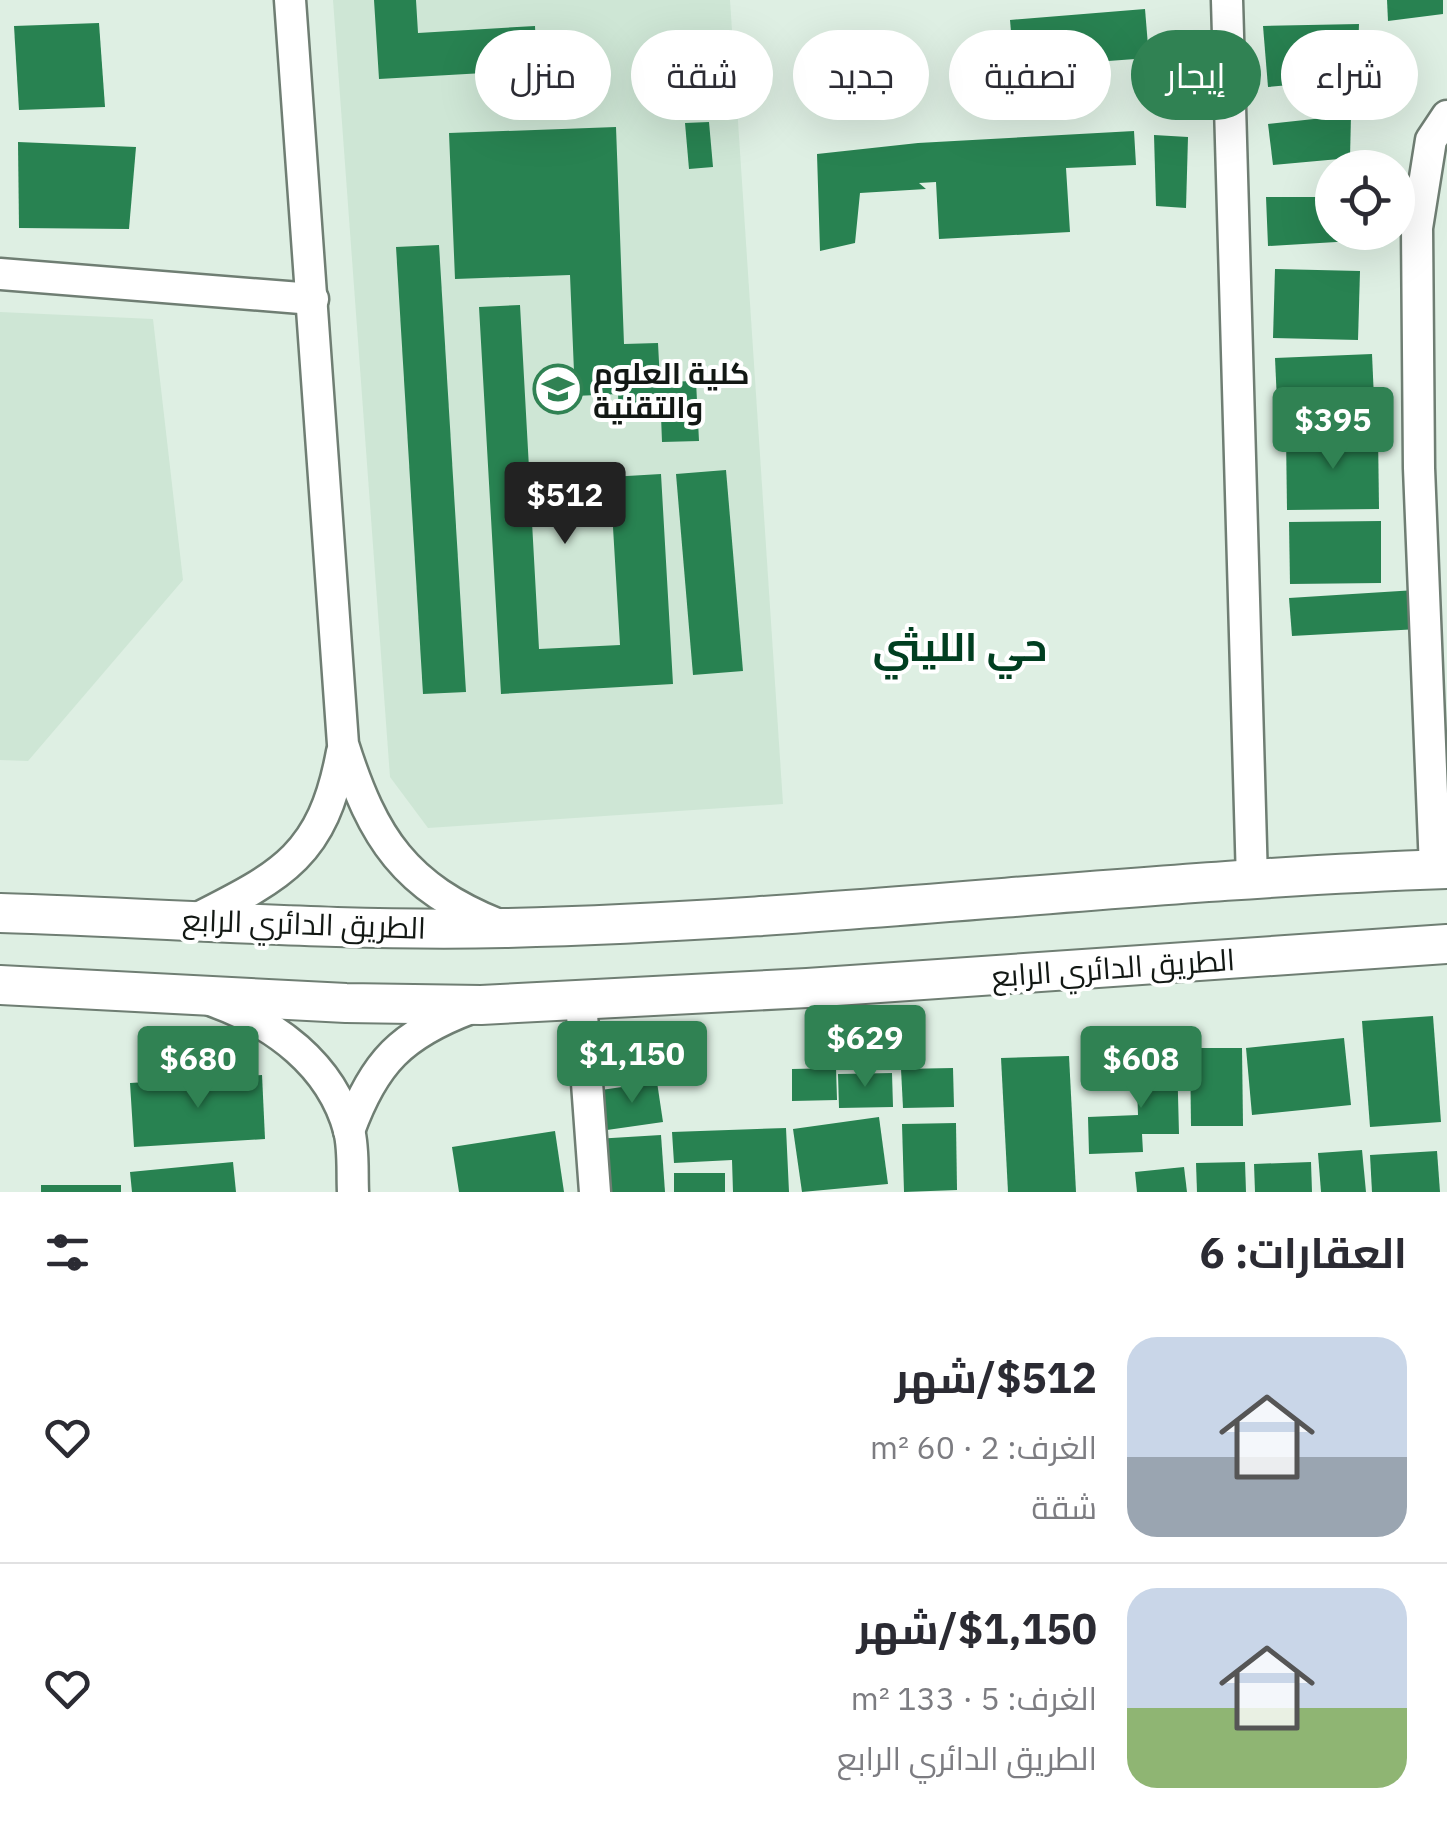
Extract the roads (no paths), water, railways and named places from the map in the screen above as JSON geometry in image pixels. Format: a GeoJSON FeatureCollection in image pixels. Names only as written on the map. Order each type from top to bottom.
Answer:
{"type":"FeatureCollection","features":[{"type":"Feature","properties":{"kind":"main road","name":"الطريق الدائري الرابع"},"geometry":{"type":"LineString","coordinates":[[0,914],[196,919],[347,929],[506,928],[796,914],[1441,869]]}},
{"type":"Feature","properties":{"kind":"main road","name":"الطريق الدائري الرابع"},"geometry":{"type":"LineString","coordinates":[[0,985],[346,1004],[482,1005],[1447,944]]}},
{"type":"Feature","properties":{"kind":"street"},"geometry":{"type":"LineString","coordinates":[[290,0],[344,744],[360,798],[398,860],[442,897],[506,928]]}},
{"type":"Feature","properties":{"kind":"street"},"geometry":{"type":"LineString","coordinates":[[1227,0],[1252,881]]}},
{"type":"Feature","properties":{"kind":"street"},"geometry":{"type":"LineString","coordinates":[[1441,869],[1419,468],[1417,228],[1430,140],[1447,116]]}},
{"type":"Feature","properties":{"kind":"street"},"geometry":{"type":"LineString","coordinates":[[0,274],[313,298]]}},
{"type":"Feature","properties":{"kind":"street"},"geometry":{"type":"LineString","coordinates":[[196,919],[268,882],[298,856],[320,824],[335,790],[344,744]]}},
{"type":"Feature","properties":{"kind":"street"},"geometry":{"type":"LineString","coordinates":[[196,995],[276,1030],[307,1057],[330,1087],[349,1131],[353,1192]]}},
{"type":"Feature","properties":{"kind":"street"},"geometry":{"type":"LineString","coordinates":[[581,1001],[595,1192]]}},
{"type":"Feature","properties":{"kind":"street"},"geometry":{"type":"LineString","coordinates":[[349,1131],[362,1096],[382,1065],[405,1042],[434,1022],[482,1005]]}},
{"type":"Feature","properties":{"kind":"place","name":"كلية العلوم والتقنية"},"geometry":{"type":"Point","coordinates":[558,389]}},
{"type":"Feature","properties":{"kind":"district","name":"حي الليثي"},"geometry":{"type":"Point","coordinates":[960,646]}}]}
